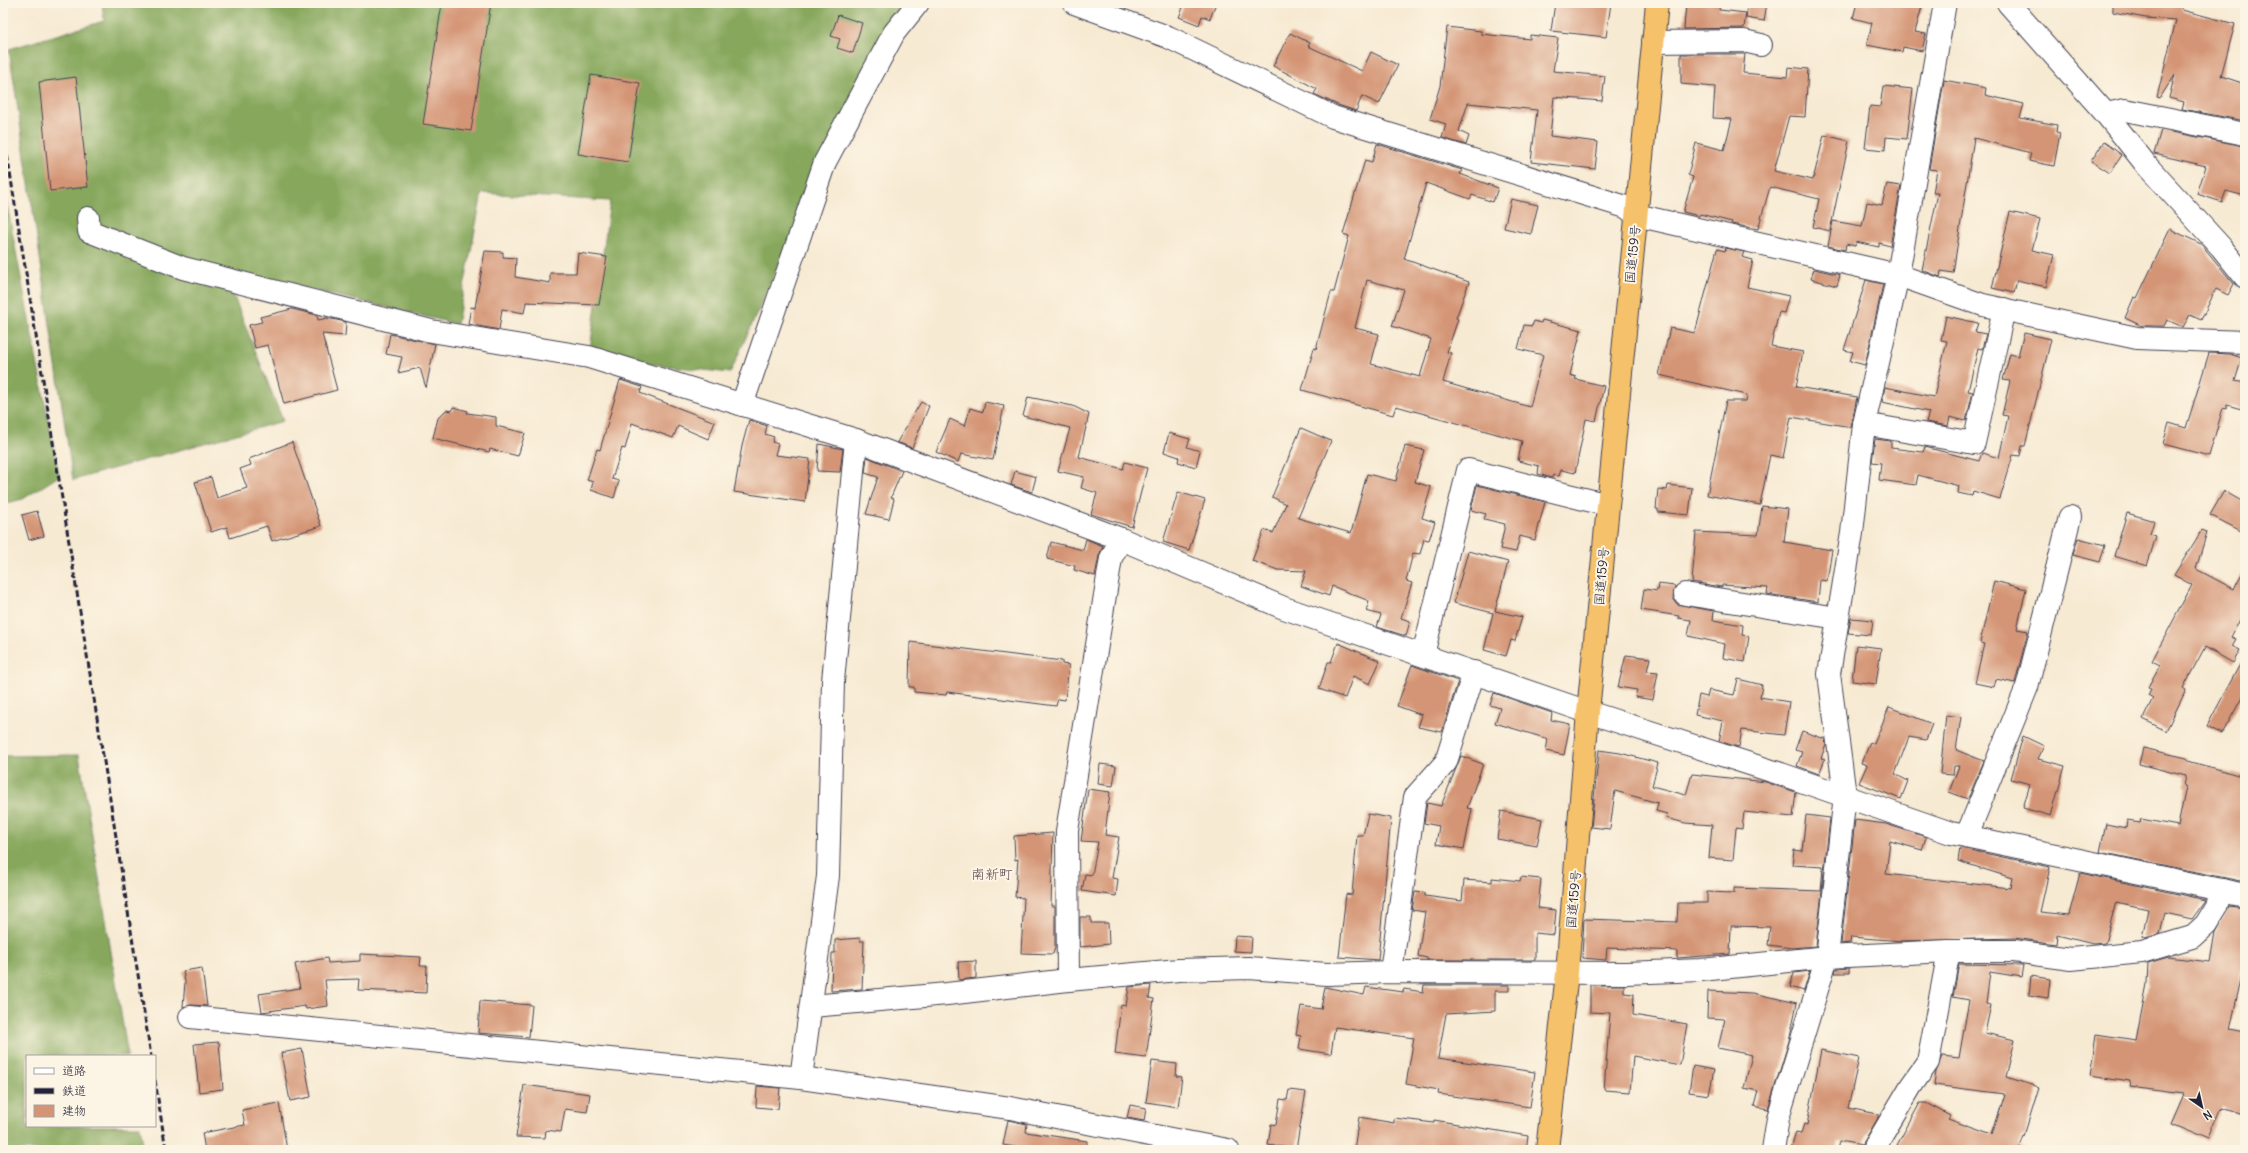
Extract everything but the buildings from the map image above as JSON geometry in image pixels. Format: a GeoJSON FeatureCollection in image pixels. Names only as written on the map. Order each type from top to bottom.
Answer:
{"type":"FeatureCollection","features":[{"type":"Feature","properties":{"kind":"highway","name":"国道159号"},"geometry":{"type":"LineString","coordinates":[[1547,1150],[1567,973],[1588,712],[1657,3]]}},
{"type":"Feature","properties":{"kind":"street"},"geometry":{"type":"LineString","coordinates":[[742,405],[825,162],[894,33],[918,3]]}},
{"type":"Feature","properties":{"kind":"street"},"geometry":{"type":"LineString","coordinates":[[1074,3],[1168,37],[1333,117],[1626,207],[1636,215],[1898,276],[1983,305],[2138,338],[2245,342]]}},
{"type":"Feature","properties":{"kind":"street"},"geometry":{"type":"LineString","coordinates":[[1773,1150],[1778,1118],[1827,957],[1845,795],[1829,674],[1852,533],[1864,424],[1898,276],[1944,3]]}},
{"type":"Feature","properties":{"kind":"street"},"geometry":{"type":"LineString","coordinates":[[2008,3],[2106,114],[2148,167],[2221,247],[2245,277]]}},
{"type":"Feature","properties":{"kind":"street"},"geometry":{"type":"LineString","coordinates":[[1653,42],[1744,41],[1761,45]]}},
{"type":"Feature","properties":{"kind":"street"},"geometry":{"type":"LineString","coordinates":[[2106,114],[2125,110],[2245,134]]}},
{"type":"Feature","properties":{"kind":"street"},"geometry":{"type":"LineString","coordinates":[[88,218],[89,231],[182,268],[431,331],[589,357],[856,440],[1121,539],[1284,608],[1588,712],[1845,795],[1951,833],[1967,835],[2245,895]]}},
{"type":"Feature","properties":{"kind":"street"},"geometry":{"type":"LineString","coordinates":[[1864,424],[1974,443],[2004,309]]}},
{"type":"Feature","properties":{"kind":"street"},"geometry":{"type":"LineString","coordinates":[[801,1078],[812,1006],[828,876],[833,682],[856,440]]}},
{"type":"Feature","properties":{"kind":"street"},"geometry":{"type":"LineString","coordinates":[[1423,655],[1468,470],[1608,505]]}},
{"type":"Feature","properties":{"kind":"street"},"geometry":{"type":"LineString","coordinates":[[1967,835],[2027,687],[2070,517]]}},
{"type":"Feature","properties":{"kind":"street"},"geometry":{"type":"LineString","coordinates":[[1068,980],[1067,831],[1111,558],[1121,539]]}},
{"type":"Feature","properties":{"kind":"street"},"geometry":{"type":"LineString","coordinates":[[1685,594],[1838,618]]}},
{"type":"Feature","properties":{"kind":"street"},"geometry":{"type":"LineString","coordinates":[[1392,972],[1415,797],[1446,762],[1474,672]]}},
{"type":"Feature","properties":{"kind":"street"},"geometry":{"type":"LineString","coordinates":[[812,1006],[947,994],[1068,980],[1187,969],[1249,968],[1327,974],[1392,972],[1626,973],[1701,970],[1827,957],[1949,950],[2014,951],[2071,959],[2142,952],[2192,937],[2206,924],[2217,906],[2222,890]]}},
{"type":"Feature","properties":{"kind":"street"},"geometry":{"type":"LineString","coordinates":[[1873,1150],[1911,1086],[1928,1062],[1949,950]]}},
{"type":"Feature","properties":{"kind":"street"},"geometry":{"type":"LineString","coordinates":[[190,1018],[801,1078],[1010,1108],[1217,1149]]}},
{"type":"Feature","properties":{"kind":"green space"},"geometry":{"type":"Polygon","coordinates":[[[102,3],[923,3],[825,162],[730,373],[589,357],[610,201],[482,193],[457,324],[223,269],[283,421],[73,480],[9,49],[104,21],[102,3]]]}},
{"type":"Feature","properties":{"kind":"green space"},"geometry":{"type":"Polygon","coordinates":[[[3,184],[59,476],[23,499],[3,504],[3,184]]]}},
{"type":"Feature","properties":{"kind":"green space"},"geometry":{"type":"Polygon","coordinates":[[[79,755],[128,1055],[26,1055],[26,1127],[140,1127],[144,1150],[3,1150],[3,756],[79,755]]]}},
{"type":"Feature","properties":{"kind":"railway"},"geometry":{"type":"LineString","coordinates":[[3,129],[151,1055]]}},
{"type":"Feature","properties":{"kind":"railway"},"geometry":{"type":"LineString","coordinates":[[156,1086],[166,1150]]}},
{"type":"Feature","properties":{"kind":"district","name":"南新町"},"geometry":{"type":"Point","coordinates":[992,874]}}]}
